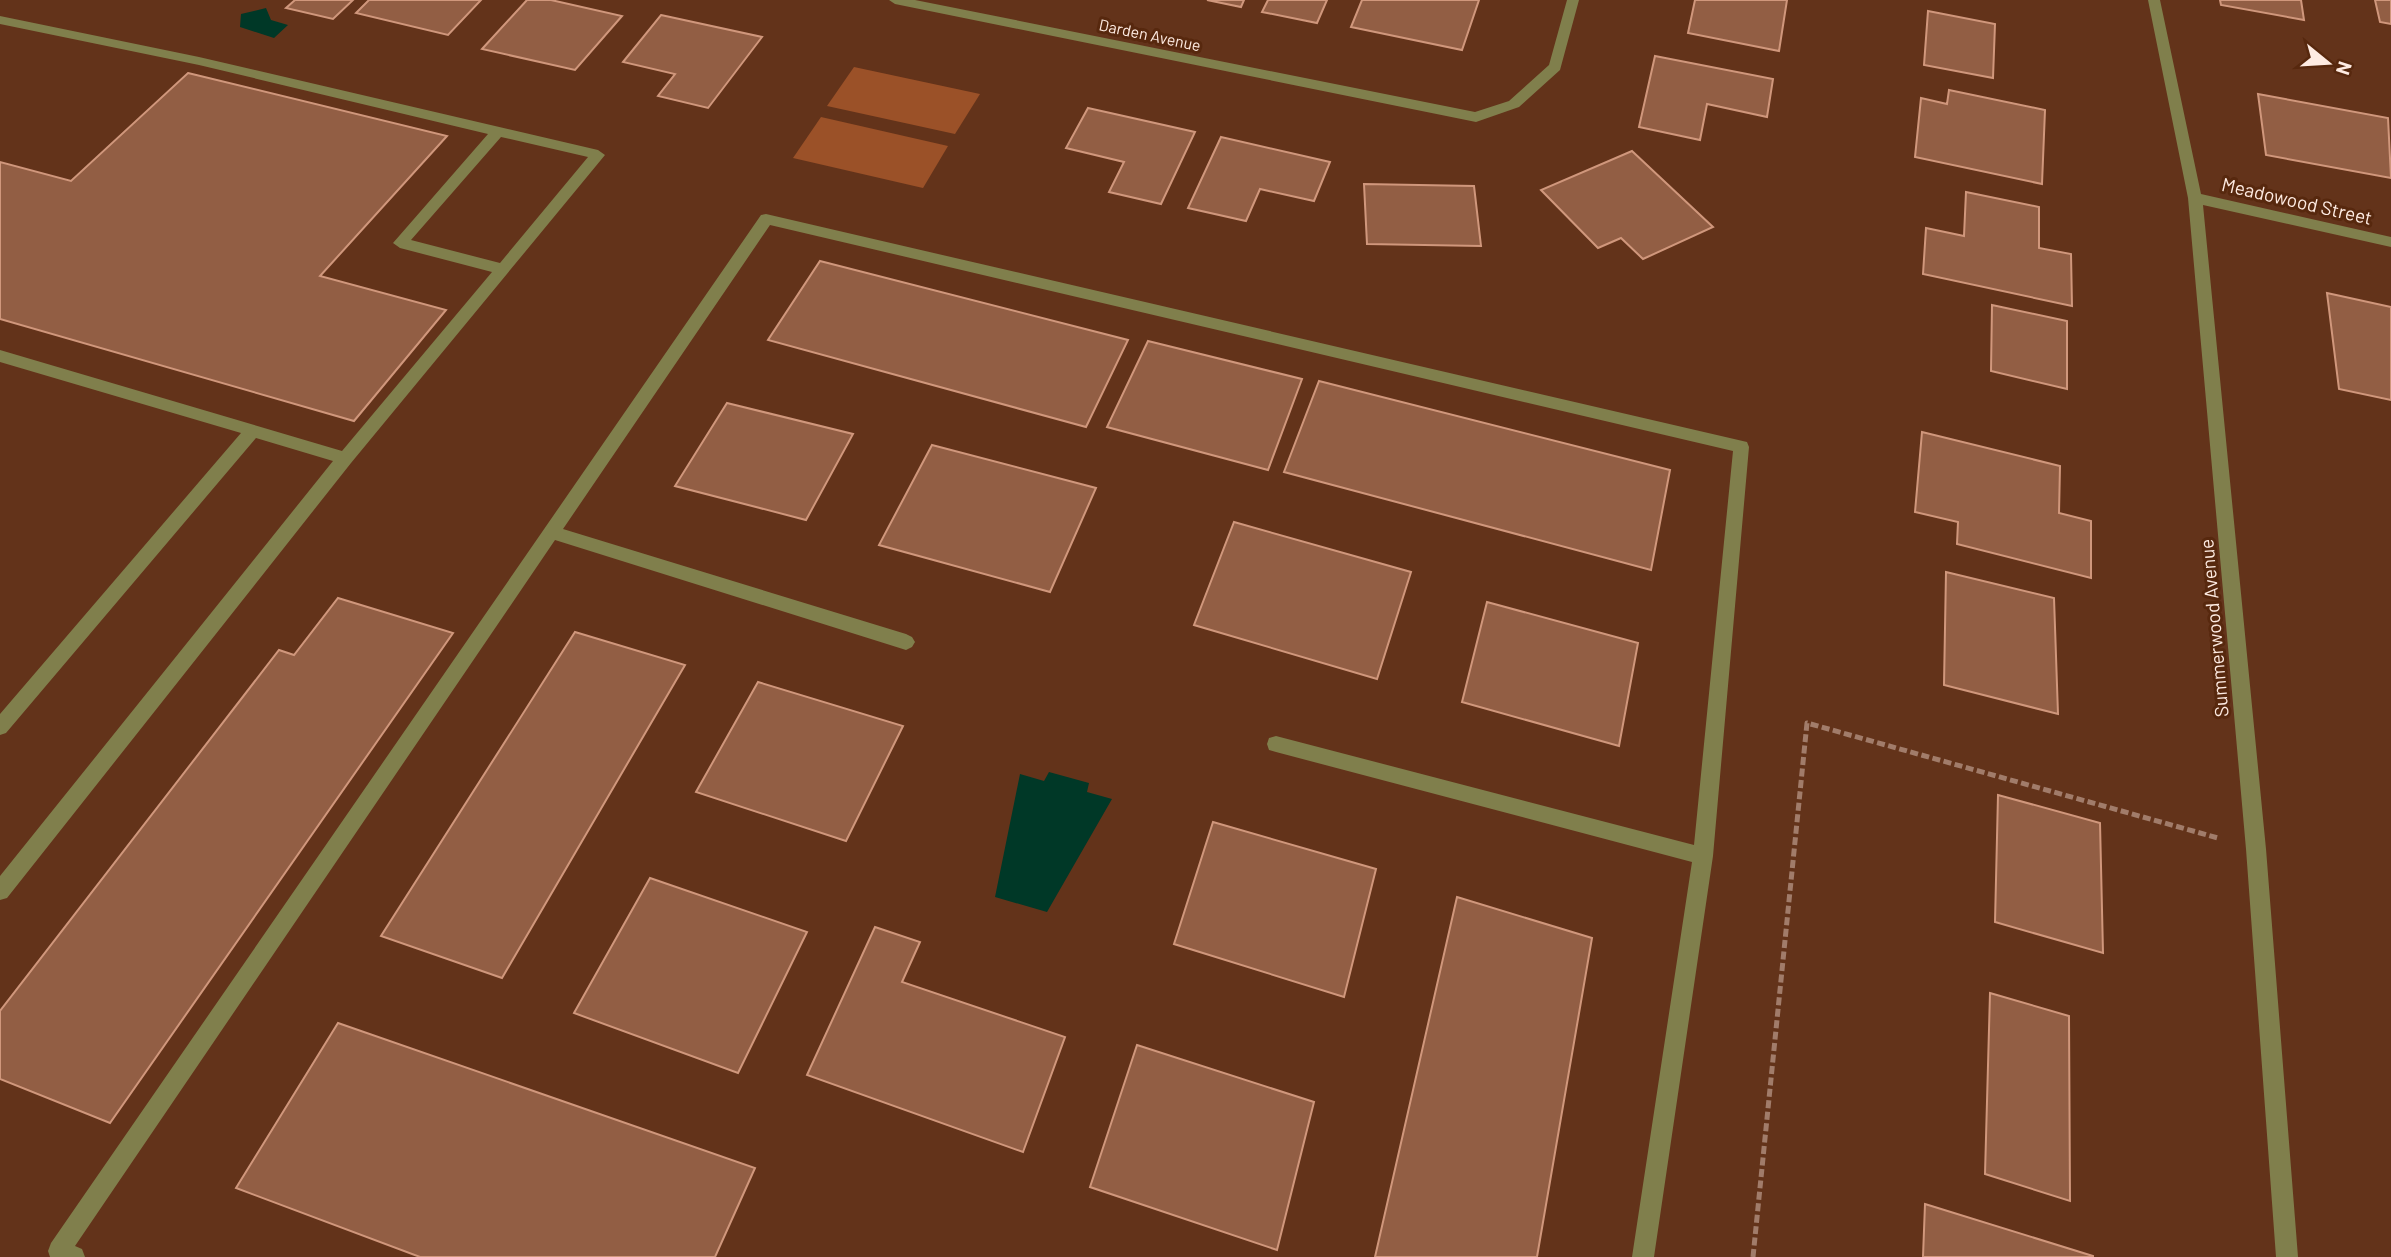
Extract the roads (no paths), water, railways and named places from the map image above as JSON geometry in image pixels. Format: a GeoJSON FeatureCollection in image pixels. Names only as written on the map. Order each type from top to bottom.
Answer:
{"type":"FeatureCollection","features":[{"type":"Feature","properties":{"kind":"street","name":"Darden Avenue"},"geometry":{"type":"LineString","coordinates":[[895,0],[1476,117],[1514,104],[1555,67],[1573,0]]}},
{"type":"Feature","properties":{"kind":"street","name":"Summerwood Avenue"},"geometry":{"type":"LineString","coordinates":[[2154,0],[2195,198],[2256,849],[2287,1257]]}},
{"type":"Feature","properties":{"kind":"street"},"geometry":{"type":"LineString","coordinates":[[0,20],[199,61],[598,156],[345,458],[0,891]]}},
{"type":"Feature","properties":{"kind":"street"},"geometry":{"type":"LineString","coordinates":[[497,132],[400,243],[503,269]]}},
{"type":"Feature","properties":{"kind":"street","name":"Meadowood Street"},"geometry":{"type":"LineString","coordinates":[[2195,198],[2391,242]]}},
{"type":"Feature","properties":{"kind":"street"},"geometry":{"type":"LineString","coordinates":[[74,1257],[59,1251],[766,219],[1741,447],[1703,856],[1643,1257]]}},
{"type":"Feature","properties":{"kind":"street"},"geometry":{"type":"LineString","coordinates":[[0,356],[345,458]]}},
{"type":"Feature","properties":{"kind":"street"},"geometry":{"type":"LineString","coordinates":[[0,727],[253,430]]}},
{"type":"Feature","properties":{"kind":"street"},"geometry":{"type":"LineString","coordinates":[[551,532],[906,642]]}},
{"type":"Feature","properties":{"kind":"street"},"geometry":{"type":"LineString","coordinates":[[1276,744],[1703,856]]}}]}
